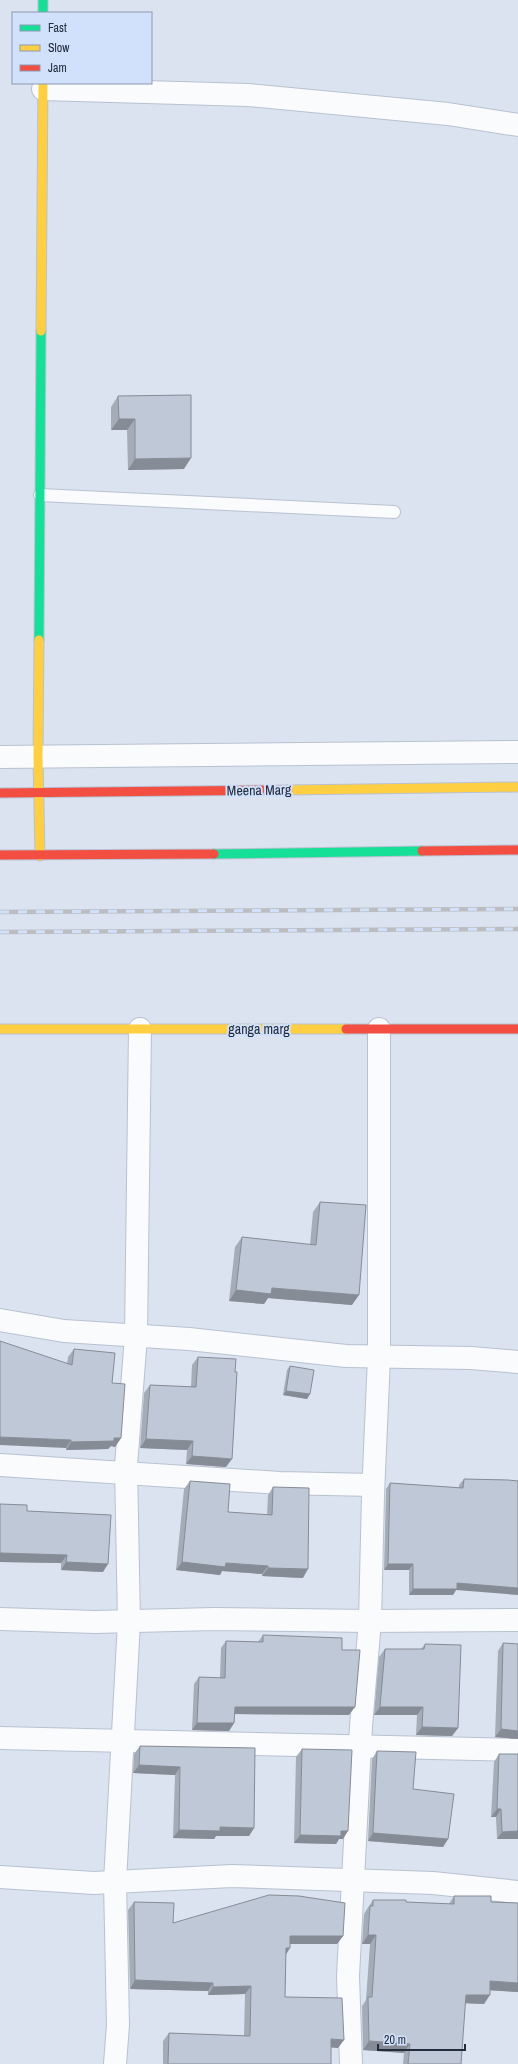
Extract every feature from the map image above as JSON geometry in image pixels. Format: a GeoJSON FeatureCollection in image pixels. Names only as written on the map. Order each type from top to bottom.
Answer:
{"type":"FeatureCollection","features":[{"type":"Feature","properties":{"kind":"street"},"geometry":{"type":"LineString","coordinates":[[43,0],[43,12]]}},
{"type":"Feature","properties":{"kind":"street"},"geometry":{"type":"LineString","coordinates":[[40,856],[38,757],[43,86],[248,95],[448,114],[518,124]]}},
{"type":"Feature","properties":{"kind":"street"},"geometry":{"type":"LineString","coordinates":[[0,757],[518,752]]}},
{"type":"Feature","properties":{"kind":"street","name":"Meena Marg"},"geometry":{"type":"LineString","coordinates":[[0,793],[518,787]]}},
{"type":"Feature","properties":{"kind":"street"},"geometry":{"type":"LineString","coordinates":[[0,855],[40,856],[518,850]]}},
{"type":"Feature","properties":{"kind":"street","name":"ganga marg"},"geometry":{"type":"LineString","coordinates":[[0,1029],[518,1029]]}},
{"type":"Feature","properties":{"kind":"street"},"geometry":{"type":"LineString","coordinates":[[115,2064],[118,2025],[116,1882],[129,1622],[126,1472],[136,1336],[140,1029]]}},
{"type":"Feature","properties":{"kind":"street"},"geometry":{"type":"LineString","coordinates":[[351,2064],[348,1976],[360,1746],[370,1622],[373,1485],[379,1357],[379,1029]]}},
{"type":"Feature","properties":{"kind":"street"},"geometry":{"type":"LineString","coordinates":[[0,1320],[64,1331],[189,1339],[346,1356],[471,1358],[518,1362]]}},
{"type":"Feature","properties":{"kind":"street"},"geometry":{"type":"LineString","coordinates":[[0,1465],[280,1483],[373,1485]]}},
{"type":"Feature","properties":{"kind":"street"},"geometry":{"type":"LineString","coordinates":[[0,1619],[96,1622],[214,1619],[370,1622],[518,1620]]}},
{"type":"Feature","properties":{"kind":"street"},"geometry":{"type":"LineString","coordinates":[[0,1738],[518,1750]]}},
{"type":"Feature","properties":{"kind":"street"},"geometry":{"type":"LineString","coordinates":[[0,1877],[94,1883],[232,1876],[433,1883],[518,1892]]}},
{"type":"Feature","properties":{"kind":"lane"},"geometry":{"type":"LineString","coordinates":[[40,495],[394,512]]}},
{"type":"Feature","properties":{"kind":"building"},"geometry":{"type":"Polygon","coordinates":[[[191,395],[191,458],[135,459],[135,419],[119,419],[118,396],[191,395]]]}},
{"type":"Feature","properties":{"kind":"building"},"geometry":{"type":"Polygon","coordinates":[[[320,1202],[366,1205],[359,1295],[272,1288],[271,1294],[236,1290],[242,1237],[316,1245],[320,1202]]]}},
{"type":"Feature","properties":{"kind":"building"},"geometry":{"type":"Polygon","coordinates":[[[0,1341],[72,1365],[74,1349],[115,1353],[112,1383],[125,1384],[121,1438],[114,1438],[114,1441],[71,1442],[71,1440],[0,1437],[0,1341]]]}},
{"type":"Feature","properties":{"kind":"building"},"geometry":{"type":"Polygon","coordinates":[[[198,1357],[236,1359],[235,1372],[237,1372],[232,1459],[192,1456],[193,1441],[146,1439],[150,1385],[196,1387],[198,1357]]]}},
{"type":"Feature","properties":{"kind":"building"},"geometry":{"type":"Polygon","coordinates":[[[290,1366],[314,1370],[310,1394],[286,1391],[290,1366]]]}},
{"type":"Feature","properties":{"kind":"building"},"geometry":{"type":"Polygon","coordinates":[[[464,1479],[518,1481],[518,1588],[457,1583],[457,1589],[413,1589],[413,1564],[388,1564],[390,1483],[463,1488],[464,1479]]]}},
{"type":"Feature","properties":{"kind":"building"},"geometry":{"type":"Polygon","coordinates":[[[190,1481],[230,1484],[228,1512],[272,1515],[273,1487],[309,1488],[308,1569],[268,1568],[268,1566],[226,1563],[225,1567],[182,1562],[190,1481]]]}},
{"type":"Feature","properties":{"kind":"building"},"geometry":{"type":"Polygon","coordinates":[[[0,1504],[27,1505],[27,1511],[111,1515],[108,1564],[66,1562],[67,1555],[0,1553],[0,1504]]]}},
{"type":"Feature","properties":{"kind":"building"},"geometry":{"type":"Polygon","coordinates":[[[263,1635],[342,1638],[342,1650],[360,1650],[355,1707],[235,1707],[234,1723],[197,1723],[199,1677],[225,1678],[226,1641],[263,1642],[263,1635]]]}},
{"type":"Feature","properties":{"kind":"building"},"geometry":{"type":"Polygon","coordinates":[[[503,1643],[518,1644],[518,1731],[501,1729],[503,1643]]]}},
{"type":"Feature","properties":{"kind":"building"},"geometry":{"type":"Polygon","coordinates":[[[425,1644],[461,1645],[458,1728],[422,1727],[423,1707],[380,1707],[385,1649],[424,1649],[425,1644]]]}},
{"type":"Feature","properties":{"kind":"building"},"geometry":{"type":"Polygon","coordinates":[[[140,1746],[255,1748],[254,1828],[220,1827],[220,1831],[179,1830],[180,1767],[139,1765],[140,1746]]]}},
{"type":"Feature","properties":{"kind":"building"},"geometry":{"type":"Polygon","coordinates":[[[302,1749],[352,1750],[348,1831],[341,1831],[341,1836],[300,1835],[302,1749]]]}},
{"type":"Feature","properties":{"kind":"building"},"geometry":{"type":"Polygon","coordinates":[[[377,1751],[416,1752],[413,1789],[454,1794],[448,1839],[373,1833],[377,1751]]]}},
{"type":"Feature","properties":{"kind":"building"},"geometry":{"type":"Polygon","coordinates":[[[499,1754],[518,1754],[518,1831],[502,1832],[501,1809],[497,1809],[499,1754]]]}},
{"type":"Feature","properties":{"kind":"building"},"geometry":{"type":"Polygon","coordinates":[[[269,1895],[299,1896],[345,1903],[343,1936],[290,1936],[290,1948],[286,1948],[285,1997],[342,1998],[344,2040],[331,2039],[331,2064],[168,2064],[169,2033],[250,2036],[251,1986],[213,1987],[213,1983],[135,1980],[134,1902],[174,1903],[173,1923],[269,1895]]]}},
{"type":"Feature","properties":{"kind":"building"},"geometry":{"type":"Polygon","coordinates":[[[454,1896],[491,1896],[491,1902],[518,1903],[518,1983],[490,1981],[490,1995],[466,1995],[461,2064],[408,2064],[410,2044],[369,2041],[368,1997],[372,1997],[376,1935],[368,1935],[370,1906],[373,1906],[373,1900],[406,1900],[406,1902],[454,1904],[454,1896]]]}},
{"type":"Feature","properties":{"kind":"railway"},"geometry":{"type":"LineString","coordinates":[[0,912],[518,909]]}},
{"type":"Feature","properties":{"kind":"railway"},"geometry":{"type":"LineString","coordinates":[[0,932],[518,929]]}},
{"type":"Feature","properties":{"kind":"traffic: fast"},"geometry":{"type":"LineString","coordinates":[[43,0],[43,12]]}},
{"type":"Feature","properties":{"kind":"traffic: fast"},"geometry":{"type":"LineString","coordinates":[[39,640],[41,331]]}},
{"type":"Feature","properties":{"kind":"traffic: fast"},"geometry":{"type":"LineString","coordinates":[[214,854],[422,851]]}},
{"type":"Feature","properties":{"kind":"traffic: slow"},"geometry":{"type":"LineString","coordinates":[[41,331],[43,84]]}},
{"type":"Feature","properties":{"kind":"traffic: slow"},"geometry":{"type":"LineString","coordinates":[[39,640],[38,757],[40,856]]}},
{"type":"Feature","properties":{"kind":"traffic: slow"},"geometry":{"type":"LineString","coordinates":[[288,790],[518,787]]}},
{"type":"Feature","properties":{"kind":"traffic: slow"},"geometry":{"type":"LineString","coordinates":[[0,1029],[346,1029]]}},
{"type":"Feature","properties":{"kind":"traffic: jam"},"geometry":{"type":"LineString","coordinates":[[0,793],[288,790]]}},
{"type":"Feature","properties":{"kind":"traffic: jam"},"geometry":{"type":"LineString","coordinates":[[422,851],[518,850]]}},
{"type":"Feature","properties":{"kind":"traffic: jam"},"geometry":{"type":"LineString","coordinates":[[0,855],[214,854]]}},
{"type":"Feature","properties":{"kind":"traffic: jam"},"geometry":{"type":"LineString","coordinates":[[346,1029],[518,1029]]}}]}
